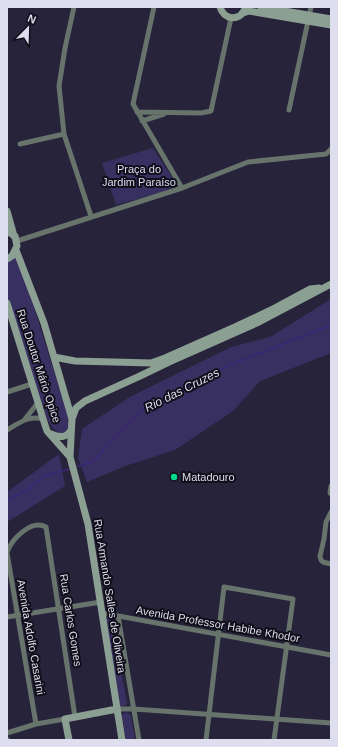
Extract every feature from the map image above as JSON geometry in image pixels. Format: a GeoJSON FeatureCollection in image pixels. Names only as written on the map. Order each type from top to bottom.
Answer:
{"type":"FeatureCollection","features":[{"type":"Feature","properties":{"kind":"street"},"geometry":{"type":"LineString","coordinates":[[74,7],[59,86],[64,134],[91,216]]}},
{"type":"Feature","properties":{"kind":"street"},"geometry":{"type":"LineString","coordinates":[[154,7],[133,104],[182,188]]}},
{"type":"Feature","properties":{"kind":"street"},"geometry":{"type":"LineString","coordinates":[[220,7],[223,14],[231,18],[235,18],[244,10],[309,18],[331,19]]}},
{"type":"Feature","properties":{"kind":"street"},"geometry":{"type":"LineString","coordinates":[[261,7],[309,18],[331,25]]}},
{"type":"Feature","properties":{"kind":"street"},"geometry":{"type":"LineString","coordinates":[[288,110],[311,7]]}},
{"type":"Feature","properties":{"kind":"street"},"geometry":{"type":"LineString","coordinates":[[137,112],[201,113],[211,111],[231,18]]}},
{"type":"Feature","properties":{"kind":"street"},"geometry":{"type":"LineString","coordinates":[[142,121],[171,113]]}},
{"type":"Feature","properties":{"kind":"street"},"geometry":{"type":"LineString","coordinates":[[20,144],[64,134]]}},
{"type":"Feature","properties":{"kind":"street"},"geometry":{"type":"LineString","coordinates":[[16,238],[182,188],[248,162],[326,154],[331,149]]}},
{"type":"Feature","properties":{"kind":"street"},"geometry":{"type":"LineString","coordinates":[[7,211],[16,238],[16,250],[39,309],[72,419]]}},
{"type":"Feature","properties":{"kind":"street"},"geometry":{"type":"LineString","coordinates":[[7,231],[16,238]]}},
{"type":"Feature","properties":{"kind":"street"},"geometry":{"type":"LineString","coordinates":[[7,259],[12,256],[16,250]]}},
{"type":"Feature","properties":{"kind":"street"},"geometry":{"type":"LineString","coordinates":[[70,459],[72,419],[76,408],[85,401],[259,322],[331,284]]}},
{"type":"Feature","properties":{"kind":"street"},"geometry":{"type":"LineString","coordinates":[[54,357],[75,361],[151,363],[241,324],[310,289],[323,287]]}},
{"type":"Feature","properties":{"kind":"street","name":"Rua Doutor Mário Opice"},"geometry":{"type":"LineString","coordinates":[[7,303],[47,431],[70,459]]}},
{"type":"Feature","properties":{"kind":"street"},"geometry":{"type":"LineString","coordinates":[[7,392],[32,384]]}},
{"type":"Feature","properties":{"kind":"street"},"geometry":{"type":"LineString","coordinates":[[24,421],[38,404]]}},
{"type":"Feature","properties":{"kind":"street"},"geometry":{"type":"LineString","coordinates":[[7,430],[35,417],[43,419]]}},
{"type":"Feature","properties":{"kind":"street"},"geometry":{"type":"LineString","coordinates":[[51,434],[64,437],[69,434],[71,429]]}},
{"type":"Feature","properties":{"kind":"street","name":"Rua Armando Salles de Oliveira"},"geometry":{"type":"LineString","coordinates":[[70,459],[88,524],[122,740]]}},
{"type":"Feature","properties":{"kind":"street"},"geometry":{"type":"LineString","coordinates":[[331,486],[331,494]]}},
{"type":"Feature","properties":{"kind":"street"},"geometry":{"type":"LineString","coordinates":[[331,512],[326,522],[320,556],[323,562],[331,564]]}},
{"type":"Feature","properties":{"kind":"street","name":"Rua Carlos Gomes"},"geometry":{"type":"LineString","coordinates":[[7,553],[9,548],[21,533],[33,526],[42,525],[46,527],[75,717]]}},
{"type":"Feature","properties":{"kind":"street","name":"Avenida Adolfo Casarini"},"geometry":{"type":"LineString","coordinates":[[7,553],[36,724]]}},
{"type":"Feature","properties":{"kind":"street"},"geometry":{"type":"LineString","coordinates":[[206,740],[224,587],[293,599],[274,740]]}},
{"type":"Feature","properties":{"kind":"street"},"geometry":{"type":"LineString","coordinates":[[7,617],[101,602]]}},
{"type":"Feature","properties":{"kind":"street","name":"Avenida Professor Habibe Khodor"},"geometry":{"type":"LineString","coordinates":[[102,613],[331,655]]}},
{"type":"Feature","properties":{"kind":"street"},"geometry":{"type":"LineString","coordinates":[[118,616],[139,740]]}},
{"type":"Feature","properties":{"kind":"street"},"geometry":{"type":"LineString","coordinates":[[7,733],[36,724],[117,709],[331,723]]}},
{"type":"Feature","properties":{"kind":"street"},"geometry":{"type":"LineString","coordinates":[[65,719],[69,740]]}},
{"type":"Feature","properties":{"kind":"green space","name":"Praça do Jardim Paraíso"},"geometry":{"type":"Polygon","coordinates":[[[153,148],[173,179],[173,187],[162,192],[116,205],[102,163],[153,148]]]}},
{"type":"Feature","properties":{"kind":"green space"},"geometry":{"type":"Polygon","coordinates":[[[17,253],[70,423],[70,426],[64,433],[56,431],[48,421],[7,297],[7,261],[17,253]]]}},
{"type":"Feature","properties":{"kind":"green space"},"geometry":{"type":"Polygon","coordinates":[[[331,299],[331,353],[260,381],[233,411],[175,450],[125,466],[87,482],[78,458],[82,429],[130,397],[231,347],[270,337],[331,299]]]}},
{"type":"Feature","properties":{"kind":"green space"},"geometry":{"type":"Polygon","coordinates":[[[59,454],[65,486],[7,522],[7,492],[59,454]]]}},
{"type":"Feature","properties":{"kind":"green space"},"geometry":{"type":"Polygon","coordinates":[[[108,617],[112,621],[127,703],[125,706],[120,706],[106,618],[108,617]]]}},
{"type":"Feature","properties":{"kind":"green space"},"geometry":{"type":"Polygon","coordinates":[[[126,712],[131,715],[135,740],[126,740],[122,715],[126,712]]]}},
{"type":"Feature","properties":{"kind":"waterway","name":"Rio das Cruzes"},"geometry":{"type":"LineString","coordinates":[[75,467],[92,462],[137,414],[151,403],[170,395],[180,393],[188,386],[206,379],[227,366],[331,325]]}},
{"type":"Feature","properties":{"kind":"waterway","name":"Rio das Cruzes"},"geometry":{"type":"LineString","coordinates":[[7,500],[29,489],[44,476],[70,469]]}},
{"type":"Feature","properties":{"kind":"place","name":"Matadouro"},"geometry":{"type":"Point","coordinates":[174,477]}}]}
